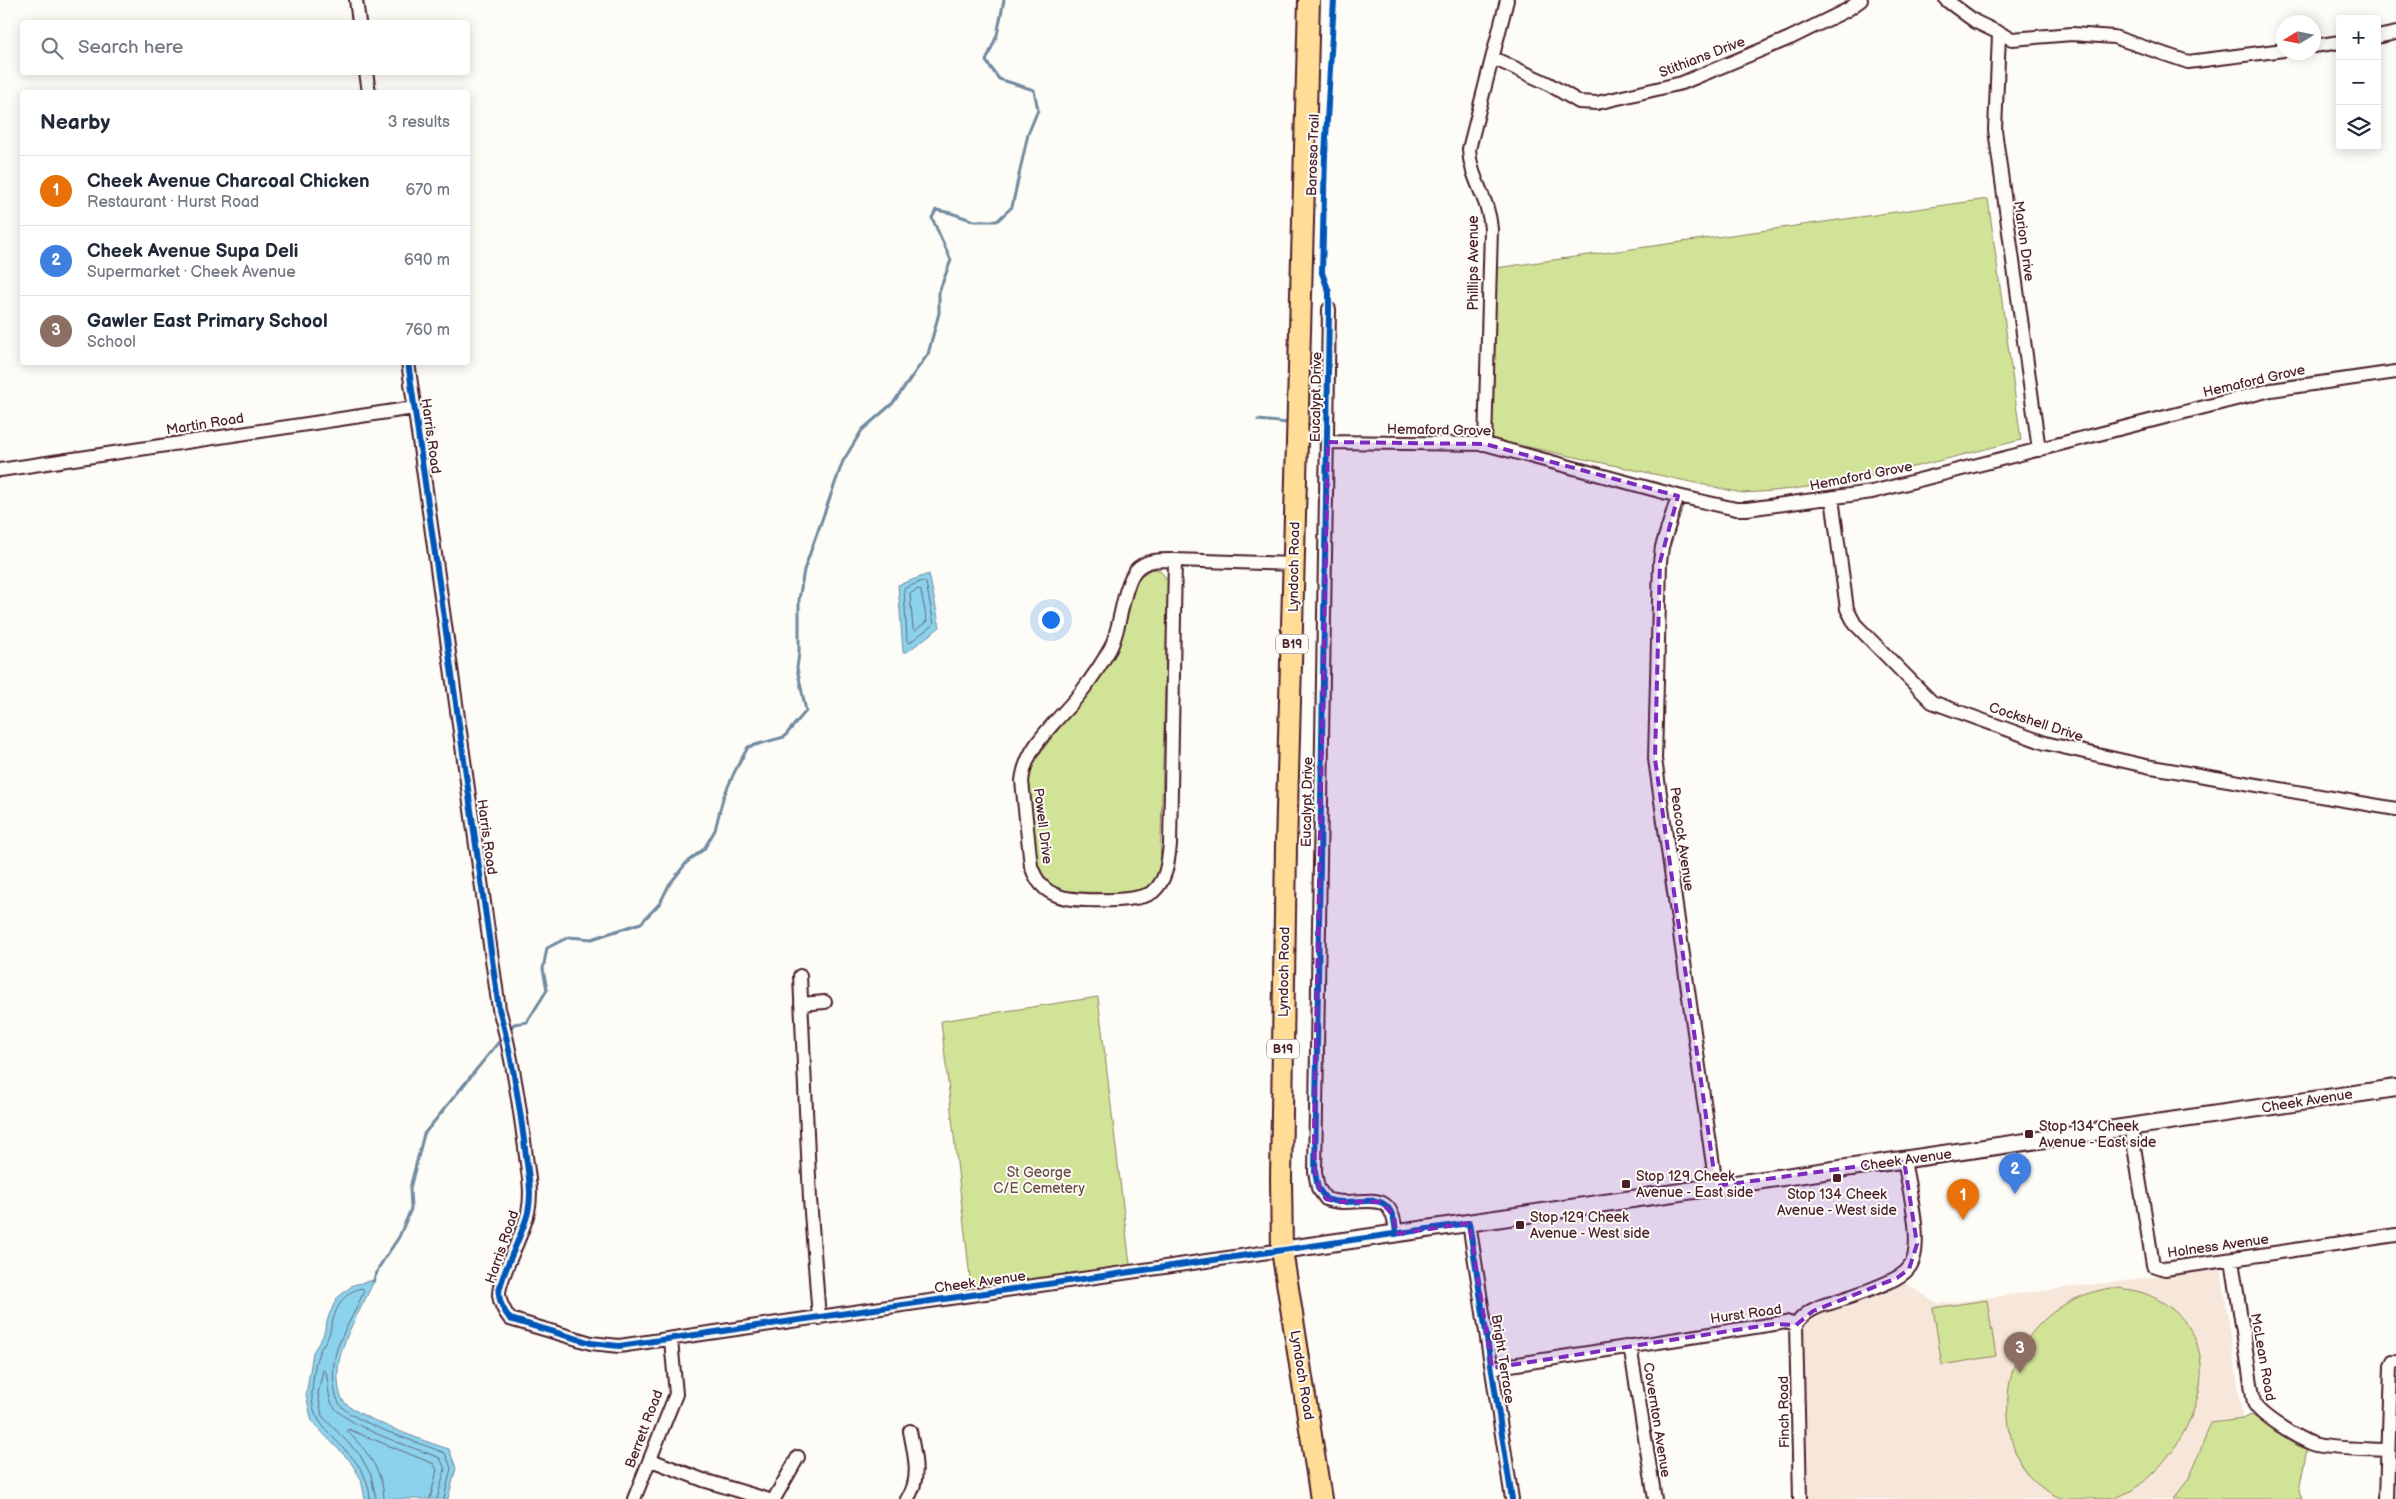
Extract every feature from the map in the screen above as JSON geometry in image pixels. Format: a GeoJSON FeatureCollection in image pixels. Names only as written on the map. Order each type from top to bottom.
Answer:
{"type":"FeatureCollection","features":[{"type":"Feature","properties":{"kind":"main road","name":"Lyndoch Road"},"geometry":{"type":"LineString","coordinates":[[1310,0],[1286,847],[1281,1180],[1282,1250],[1321,1499]]}},
{"type":"Feature","properties":{"kind":"street"},"geometry":{"type":"LineString","coordinates":[[356,0],[359,20]]}},
{"type":"Feature","properties":{"kind":"street","name":"Phillips Avenue"},"geometry":{"type":"LineString","coordinates":[[1485,444],[1491,229],[1487,204],[1469,162],[1469,150],[1506,0]]}},
{"type":"Feature","properties":{"kind":"street","name":"Stithians Drive"},"geometry":{"type":"LineString","coordinates":[[1493,58],[1579,102],[1597,103],[1682,83],[1790,38],[1847,10],[1861,0]]}},
{"type":"Feature","properties":{"kind":"street"},"geometry":{"type":"LineString","coordinates":[[1946,0],[1976,22],[1999,35],[2012,39],[2072,34],[2114,36],[2188,62],[2276,51]]}},
{"type":"Feature","properties":{"kind":"street"},"geometry":{"type":"LineString","coordinates":[[2381,35],[2396,33]]}},
{"type":"Feature","properties":{"kind":"street","name":"Marion Drive"},"geometry":{"type":"LineString","coordinates":[[1999,35],[1995,130],[2039,450]]}},
{"type":"Feature","properties":{"kind":"street"},"geometry":{"type":"LineString","coordinates":[[2321,45],[2336,43]]}},
{"type":"Feature","properties":{"kind":"street"},"geometry":{"type":"LineString","coordinates":[[366,75],[369,90]]}},
{"type":"Feature","properties":{"kind":"street","name":"Eucalypt Drive"},"geometry":{"type":"LineString","coordinates":[[1330,309],[1314,1172],[1318,1188],[1326,1199],[1345,1203],[1367,1200],[1386,1206],[1394,1216],[1396,1234]]}},
{"type":"Feature","properties":{"kind":"street","name":"Harris Road"},"geometry":{"type":"LineString","coordinates":[[408,365],[496,991],[519,1101],[530,1188],[528,1214],[513,1256],[500,1284],[499,1294],[506,1314]]}},
{"type":"Feature","properties":{"kind":"street","name":"Hemaford Grove"},"geometry":{"type":"LineString","coordinates":[[1328,442],[1485,444],[1678,496],[1741,509],[1872,492],[2271,390],[2396,372]]}},
{"type":"Feature","properties":{"kind":"street","name":"Martin Road"},"geometry":{"type":"LineString","coordinates":[[0,470],[414,408]]}},
{"type":"Feature","properties":{"kind":"street","name":"Peacock Avenue"},"geometry":{"type":"LineString","coordinates":[[1678,496],[1662,547],[1660,562],[1655,759],[1716,1186]]}},
{"type":"Feature","properties":{"kind":"street","name":"Cockshell Drive"},"geometry":{"type":"LineString","coordinates":[[1832,498],[1847,608],[1851,617],[1861,630],[1932,702],[2045,744],[2077,752],[2146,766],[2396,809]]}},
{"type":"Feature","properties":{"kind":"street","name":"Powell Drive"},"geometry":{"type":"LineString","coordinates":[[1175,560],[1170,845],[1166,872],[1154,891],[1139,898],[1059,896],[1042,886],[1036,879],[1031,866],[1022,781],[1024,768],[1032,749],[1082,691],[1111,648],[1132,576],[1145,563],[1175,560],[1294,564]]}},
{"type":"Feature","properties":{"kind":"street"},"geometry":{"type":"LineString","coordinates":[[800,976],[810,1198],[819,1318]]}},
{"type":"Feature","properties":{"kind":"street"},"geometry":{"type":"LineString","coordinates":[[801,1004],[825,1002]]}},
{"type":"Feature","properties":{"kind":"street","name":"Cheek Avenue"},"geometry":{"type":"LineString","coordinates":[[506,1314],[540,1329],[591,1343],[619,1346],[671,1340],[2396,1088]]}},
{"type":"Feature","properties":{"kind":"street","name":"Holness Avenue"},"geometry":{"type":"LineString","coordinates":[[2131,1128],[2153,1265],[2165,1269],[2396,1235]]}},
{"type":"Feature","properties":{"kind":"street","name":"Hurst Road"},"geometry":{"type":"LineString","coordinates":[[1492,1368],[1786,1322],[1796,1325],[1802,1316],[1813,1310],[1897,1278],[1909,1269],[1914,1262],[1917,1244],[1904,1160]]}},
{"type":"Feature","properties":{"kind":"street","name":"Bright Terrace"},"geometry":{"type":"LineString","coordinates":[[1469,1224],[1512,1499]]}},
{"type":"Feature","properties":{"kind":"street","name":"McLean Road"},"geometry":{"type":"LineString","coordinates":[[2232,1260],[2256,1408],[2263,1416],[2314,1445],[2387,1450]]}},
{"type":"Feature","properties":{"kind":"street","name":"Finch Road"},"geometry":{"type":"LineString","coordinates":[[1796,1325],[1800,1499]]}},
{"type":"Feature","properties":{"kind":"street","name":"Berrett Road"},"geometry":{"type":"LineString","coordinates":[[634,1499],[676,1394],[671,1340]]}},
{"type":"Feature","properties":{"kind":"street","name":"Covernton Avenue"},"geometry":{"type":"LineString","coordinates":[[1630,1346],[1655,1499]]}},
{"type":"Feature","properties":{"kind":"street"},"geometry":{"type":"LineString","coordinates":[[2387,1499],[2390,1366],[2393,1362],[2396,1362]]}},
{"type":"Feature","properties":{"kind":"street"},"geometry":{"type":"LineString","coordinates":[[907,1499],[912,1492],[917,1470],[910,1430]]}},
{"type":"Feature","properties":{"kind":"street"},"geometry":{"type":"LineString","coordinates":[[774,1499],[798,1457]]}},
{"type":"Feature","properties":{"kind":"street"},"geometry":{"type":"LineString","coordinates":[[651,1460],[703,1480],[766,1499]]}},
{"type":"Feature","properties":{"kind":"highlighted area"},"geometry":{"type":"Polygon","coordinates":[[[1328,442],[1485,444],[1678,496],[1660,562],[1655,759],[1716,1186],[1904,1160],[1917,1244],[1909,1269],[1897,1278],[1813,1311],[1796,1325],[1774,1324],[1492,1368],[1469,1223],[1396,1234],[1394,1216],[1381,1202],[1338,1202],[1326,1199],[1320,1190],[1315,1172],[1314,1133],[1328,442]]]}},
{"type":"Feature","properties":{"kind":"shaded area"},"geometry":{"type":"Polygon","coordinates":[[[2221,1268],[2243,1419],[2211,1423],[2189,1479],[2173,1499],[1807,1499],[1804,1328],[1808,1318],[1903,1282],[1939,1304],[2221,1268]]]}},
{"type":"Feature","properties":{"kind":"green space"},"geometry":{"type":"Polygon","coordinates":[[[1988,199],[2021,440],[1918,466],[1848,481],[1778,491],[1742,493],[1491,439],[1496,268],[1988,199]]]}},
{"type":"Feature","properties":{"kind":"green space"},"geometry":{"type":"Polygon","coordinates":[[[1151,569],[1160,570],[1168,581],[1160,870],[1155,883],[1138,893],[1066,892],[1053,887],[1043,879],[1037,866],[1028,785],[1029,774],[1037,757],[1107,667],[1115,651],[1138,578],[1151,569]]]}},
{"type":"Feature","properties":{"kind":"green space","name":"St George C/E Cemetery"},"geometry":{"type":"Polygon","coordinates":[[[1098,997],[1131,1273],[972,1296],[941,1021],[1098,997]]]}},
{"type":"Feature","properties":{"kind":"green space"},"geometry":{"type":"Polygon","coordinates":[[[2110,1288],[2127,1289],[2158,1299],[2172,1309],[2188,1327],[2198,1347],[2201,1369],[2199,1391],[2192,1414],[2182,1435],[2169,1455],[2141,1483],[2128,1493],[2117,1497],[2064,1499],[2054,1495],[2035,1482],[2024,1470],[2016,1455],[2010,1432],[2008,1406],[2010,1381],[2017,1359],[2028,1338],[2043,1321],[2062,1306],[2084,1295],[2110,1288]]]}},
{"type":"Feature","properties":{"kind":"green space"},"geometry":{"type":"Polygon","coordinates":[[[1987,1300],[1996,1356],[1942,1365],[1933,1308],[1987,1300]]]}},
{"type":"Feature","properties":{"kind":"green space"},"geometry":{"type":"Polygon","coordinates":[[[2251,1415],[2307,1448],[2299,1490],[2302,1499],[2173,1499],[2189,1479],[2211,1423],[2243,1419],[2251,1415]]]}},
{"type":"Feature","properties":{"kind":"water"},"geometry":{"type":"Polygon","coordinates":[[[929,574],[940,627],[907,652],[903,652],[898,585],[929,574]]]}},
{"type":"Feature","properties":{"kind":"water"},"geometry":{"type":"Polygon","coordinates":[[[374,1280],[349,1332],[340,1356],[338,1375],[342,1399],[359,1413],[391,1428],[449,1449],[456,1468],[448,1499],[365,1499],[361,1479],[350,1461],[312,1422],[306,1395],[313,1352],[323,1336],[329,1315],[337,1298],[353,1285],[374,1280]]]}},
{"type":"Feature","properties":{"kind":"waterway"},"geometry":{"type":"LineString","coordinates":[[508,1031],[514,1024],[527,1022],[547,990],[543,969],[547,948],[569,937],[592,939],[641,923],[660,903],[669,885],[687,862],[704,849],[715,830],[723,798],[748,747],[784,737],[806,711],[797,668],[799,653],[799,600],[804,570],[843,461],[862,430],[893,403],[928,354],[939,313],[939,292],[951,260],[932,218],[936,210],[974,221],[997,221],[1012,207],[1028,134],[1038,110],[1034,90],[999,79],[986,61],[997,35],[1004,0]]}},
{"type":"Feature","properties":{"kind":"waterway"},"geometry":{"type":"LineString","coordinates":[[1258,420],[1288,423]]}},
{"type":"Feature","properties":{"kind":"waterway"},"geometry":{"type":"LineString","coordinates":[[1307,424],[1323,426]]}},
{"type":"Feature","properties":{"kind":"waterway"},"geometry":{"type":"LineString","coordinates":[[373,1282],[379,1267],[399,1237],[411,1209],[410,1188],[424,1134],[502,1038]]}},
{"type":"Feature","properties":{"kind":"cycle path","name":"Barossa Trail"},"geometry":{"type":"LineString","coordinates":[[1334,0],[1325,155],[1322,273],[1329,292],[1329,309],[1315,1172],[1318,1188],[1326,1199],[1338,1202],[1381,1202],[1388,1207],[1393,1217],[1396,1234]]}},
{"type":"Feature","properties":{"kind":"cycle path"},"geometry":{"type":"LineString","coordinates":[[408,365],[499,1009],[515,1078],[529,1180],[530,1196],[526,1221],[507,1267],[499,1295],[504,1310],[510,1319],[591,1343],[619,1346],[1469,1223],[1512,1499]]}},
{"type":"Feature","properties":{"kind":"place","name":"Stop 134 Cheek Avenue - East side"},"geometry":{"type":"Point","coordinates":[2029,1134]}},
{"type":"Feature","properties":{"kind":"place","name":"Stop 134 Cheek Avenue - West side"},"geometry":{"type":"Point","coordinates":[1837,1178]}},
{"type":"Feature","properties":{"kind":"place","name":"Stop 129 Cheek Avenue - East side"},"geometry":{"type":"Point","coordinates":[1626,1184]}},
{"type":"Feature","properties":{"kind":"place","name":"Cheek Avenue Supa Deli"},"geometry":{"type":"Point","coordinates":[2015,1194]}},
{"type":"Feature","properties":{"kind":"place","name":"Cheek Avenue Charcoal Chicken"},"geometry":{"type":"Point","coordinates":[1963,1220]}},
{"type":"Feature","properties":{"kind":"place","name":"Stop 129 Cheek Avenue - West side"},"geometry":{"type":"Point","coordinates":[1520,1225]}},
{"type":"Feature","properties":{"kind":"place","name":"Gawler East Primary School"},"geometry":{"type":"Point","coordinates":[2020,1373]}}]}
